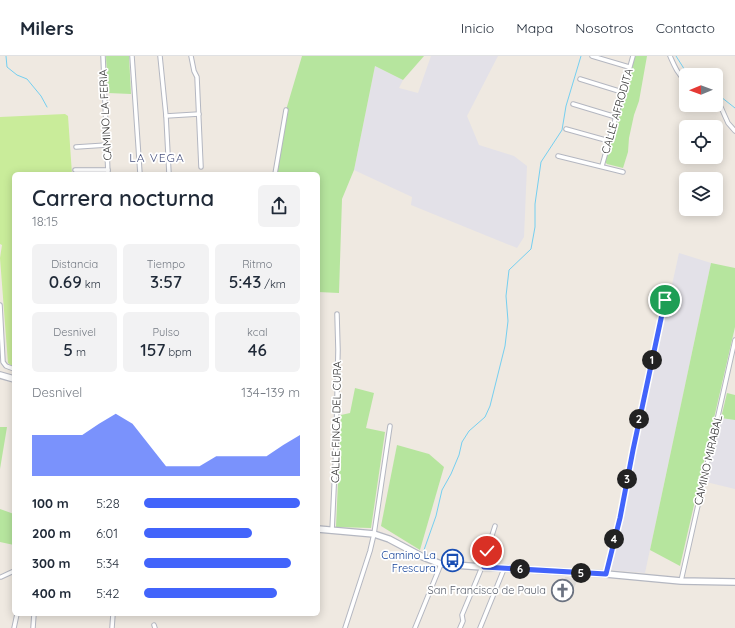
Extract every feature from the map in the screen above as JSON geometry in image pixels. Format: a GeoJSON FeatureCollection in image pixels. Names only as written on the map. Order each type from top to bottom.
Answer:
{"type":"FeatureCollection","features":[{"type":"Feature","properties":{"kind":"main road"},"geometry":{"type":"LineString","coordinates":[[0,375],[12,378]]}},
{"type":"Feature","properties":{"kind":"main road"},"geometry":{"type":"LineString","coordinates":[[320,529],[374,534],[389,539],[423,557],[441,564],[606,574],[681,581],[735,582]]}},
{"type":"Feature","properties":{"kind":"street","name":"CAMINO LA FERIA"},"geometry":{"type":"LineString","coordinates":[[103,56],[108,172]]}},
{"type":"Feature","properties":{"kind":"street"},"geometry":{"type":"LineString","coordinates":[[132,56],[140,172]]}},
{"type":"Feature","properties":{"kind":"street"},"geometry":{"type":"LineString","coordinates":[[160,56],[166,116],[169,172]]}},
{"type":"Feature","properties":{"kind":"street"},"geometry":{"type":"LineString","coordinates":[[191,56],[194,71],[197,77],[201,168]]}},
{"type":"Feature","properties":{"kind":"street"},"geometry":{"type":"LineString","coordinates":[[592,56],[629,67]]}},
{"type":"Feature","properties":{"kind":"street","name":"CALLE AFRODITA"},"geometry":{"type":"LineString","coordinates":[[602,166],[633,56]]}},
{"type":"Feature","properties":{"kind":"street"},"geometry":{"type":"LineString","coordinates":[[670,56],[679,73]]}},
{"type":"Feature","properties":{"kind":"street"},"geometry":{"type":"LineString","coordinates":[[580,79],[622,92]]}},
{"type":"Feature","properties":{"kind":"street"},"geometry":{"type":"LineString","coordinates":[[573,104],[616,117]]}},
{"type":"Feature","properties":{"kind":"street"},"geometry":{"type":"LineString","coordinates":[[275,172],[286,110]]}},
{"type":"Feature","properties":{"kind":"street"},"geometry":{"type":"LineString","coordinates":[[723,112],[728,123],[735,132]]}},
{"type":"Feature","properties":{"kind":"street"},"geometry":{"type":"LineString","coordinates":[[166,116],[198,114]]}},
{"type":"Feature","properties":{"kind":"street"},"geometry":{"type":"LineString","coordinates":[[566,129],[609,141]]}},
{"type":"Feature","properties":{"kind":"street"},"geometry":{"type":"LineString","coordinates":[[76,147],[106,145]]}},
{"type":"Feature","properties":{"kind":"street"},"geometry":{"type":"LineString","coordinates":[[558,156],[623,172]]}},
{"type":"Feature","properties":{"kind":"street"},"geometry":{"type":"LineString","coordinates":[[75,170],[108,172]]}},
{"type":"Feature","properties":{"kind":"street"},"geometry":{"type":"LineString","coordinates":[[606,574],[620,518],[665,300]]}},
{"type":"Feature","properties":{"kind":"street"},"geometry":{"type":"LineString","coordinates":[[0,305],[3,362],[6,366],[12,368]]}},
{"type":"Feature","properties":{"kind":"street","name":"CALLE FINCA DEL CURA"},"geometry":{"type":"LineString","coordinates":[[332,531],[337,438],[337,314]]}},
{"type":"Feature","properties":{"kind":"street","name":"CAMINO MIRABAL"},"geometry":{"type":"LineString","coordinates":[[681,581],[735,340]]}},
{"type":"Feature","properties":{"kind":"street"},"geometry":{"type":"LineString","coordinates":[[345,628],[374,534],[390,426]]}},
{"type":"Feature","properties":{"kind":"street"},"geometry":{"type":"LineString","coordinates":[[460,628],[463,621],[462,615],[483,567],[494,526]]}},
{"type":"Feature","properties":{"kind":"street"},"geometry":{"type":"LineString","coordinates":[[414,628],[441,564]]}},
{"type":"Feature","properties":{"kind":"street"},"geometry":{"type":"LineString","coordinates":[[480,628],[504,568]]}},
{"type":"Feature","properties":{"kind":"street"},"geometry":{"type":"LineString","coordinates":[[1,577],[12,572]]}},
{"type":"Feature","properties":{"kind":"street"},"geometry":{"type":"LineString","coordinates":[[14,628],[17,616]]}},
{"type":"Feature","properties":{"kind":"street"},"geometry":{"type":"LineString","coordinates":[[33,628],[34,616]]}},
{"type":"Feature","properties":{"kind":"street"},"geometry":{"type":"LineString","coordinates":[[112,628],[113,616]]}},
{"type":"Feature","properties":{"kind":"shaded area"},"geometry":{"type":"Polygon","coordinates":[[[431,56],[498,56],[467,116],[479,145],[514,156],[527,166],[524,237],[517,248],[411,205],[412,197],[354,170],[375,66],[403,80],[399,88],[418,93],[431,56]]]}},
{"type":"Feature","properties":{"kind":"shaded area"},"geometry":{"type":"Polygon","coordinates":[[[679,253],[711,263],[645,573],[609,570],[679,253]]]}},
{"type":"Feature","properties":{"kind":"shaded area"},"geometry":{"type":"Polygon","coordinates":[[[721,418],[735,420],[735,489],[706,482],[721,418]]]}},
{"type":"Feature","properties":{"kind":"shaded area"},"geometry":{"type":"Polygon","coordinates":[[[565,577],[577,581],[570,597],[564,594],[568,587],[562,585],[565,577]]]}},
{"type":"Feature","properties":{"kind":"green space"},"geometry":{"type":"Polygon","coordinates":[[[106,56],[129,56],[131,94],[108,93],[106,56]]]}},
{"type":"Feature","properties":{"kind":"green space"},"geometry":{"type":"Polygon","coordinates":[[[302,56],[424,56],[403,80],[375,66],[354,170],[342,199],[339,293],[320,292],[320,172],[275,172],[286,110],[302,56]]]}},
{"type":"Feature","properties":{"kind":"green space"},"geometry":{"type":"Polygon","coordinates":[[[635,56],[647,56],[639,101],[634,115],[629,138],[628,152],[623,168],[607,164],[605,162],[635,56]]]}},
{"type":"Feature","properties":{"kind":"green space"},"geometry":{"type":"Polygon","coordinates":[[[65,114],[68,116],[72,172],[12,172],[12,366],[8,363],[0,258],[2,245],[0,244],[0,117],[65,114]]]}},
{"type":"Feature","properties":{"kind":"green space"},"geometry":{"type":"Polygon","coordinates":[[[711,263],[735,268],[735,327],[680,566],[650,550],[711,263]]]}},
{"type":"Feature","properties":{"kind":"green space"},"geometry":{"type":"Polygon","coordinates":[[[355,388],[374,393],[366,428],[385,432],[371,528],[336,527],[341,415],[350,413],[355,388]]]}},
{"type":"Feature","properties":{"kind":"green space"},"geometry":{"type":"Polygon","coordinates":[[[727,393],[735,395],[735,420],[721,418],[727,393]]]}},
{"type":"Feature","properties":{"kind":"green space"},"geometry":{"type":"Polygon","coordinates":[[[0,427],[7,427],[0,469],[0,427]]]}},
{"type":"Feature","properties":{"kind":"green space"},"geometry":{"type":"Polygon","coordinates":[[[397,445],[429,454],[444,467],[420,550],[381,526],[397,445]]]}},
{"type":"Feature","properties":{"kind":"green space"},"geometry":{"type":"Polygon","coordinates":[[[0,509],[12,513],[12,545],[0,542],[0,509]]]}},
{"type":"Feature","properties":{"kind":"waterway"},"geometry":{"type":"LineString","coordinates":[[6,56],[7,67],[17,75],[27,79],[41,96],[47,107]]}},
{"type":"Feature","properties":{"kind":"waterway"},"geometry":{"type":"LineString","coordinates":[[424,550],[436,516],[442,490],[459,455],[462,442],[469,431],[485,417],[490,406],[505,346],[508,321],[506,296],[509,270],[531,249],[535,227],[535,204],[541,162],[562,130],[566,106],[581,56]]}},
{"type":"Feature","properties":{"kind":"waterway"},"geometry":{"type":"LineString","coordinates":[[676,56],[684,68]]}},
{"type":"Feature","properties":{"kind":"waterway"},"geometry":{"type":"LineString","coordinates":[[723,99],[735,108]]}},
{"type":"Feature","properties":{"kind":"place","name":"Camino La Frescura"},"geometry":{"type":"Point","coordinates":[452,561]}},
{"type":"Feature","properties":{"kind":"place","name":"San Francisco de Paula"},"geometry":{"type":"Point","coordinates":[562,590]}},
{"type":"Feature","properties":{"kind":"district","name":"LA VEGA"},"geometry":{"type":"Point","coordinates":[157,158]}},
{"type":"Feature","properties":{"kind":"route"},"geometry":{"type":"LineString","coordinates":[[487,551],[484,567],[606,574],[620,518],[665,300]]}}]}
